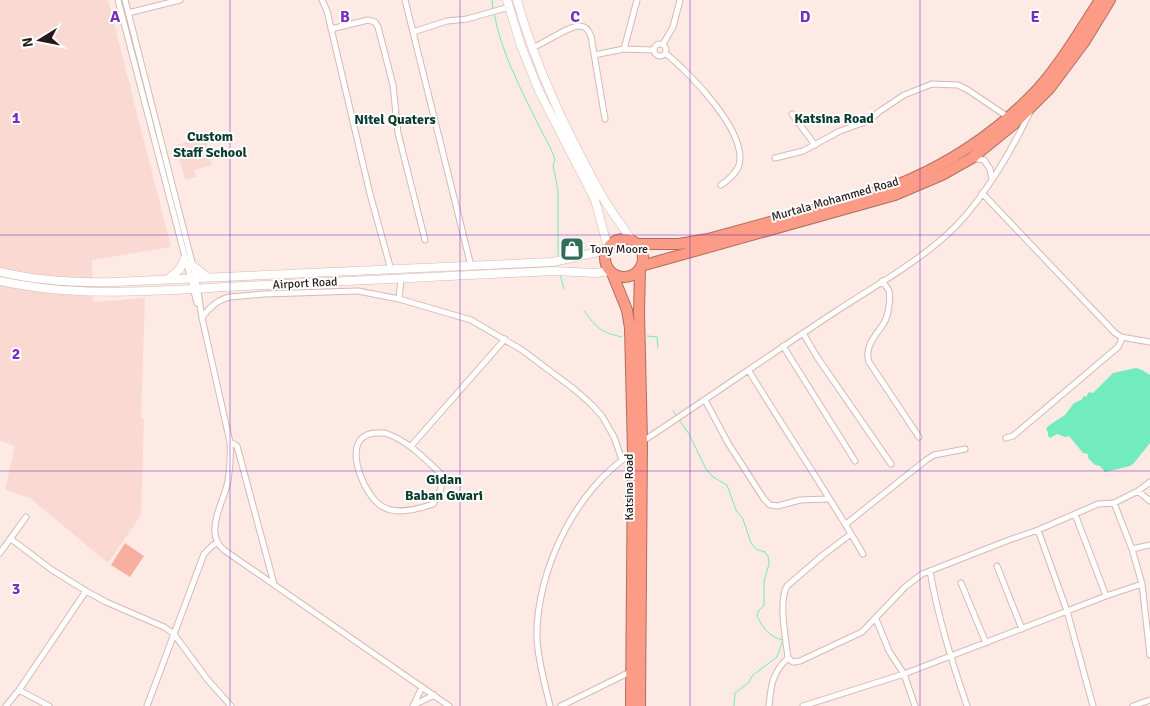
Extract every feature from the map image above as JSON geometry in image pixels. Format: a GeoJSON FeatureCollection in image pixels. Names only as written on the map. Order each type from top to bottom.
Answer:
{"type":"FeatureCollection","features":[{"type":"Feature","properties":{"kind":"highway","name":"Murtala Mohammed Road"},"geometry":{"type":"LineString","coordinates":[[633,242],[679,244],[708,239],[880,190],[909,180],[934,168],[982,139],[1038,88],[1073,42],[1100,0]]}},
{"type":"Feature","properties":{"kind":"highway","name":"Murtala Mohammed Road"},"geometry":{"type":"LineString","coordinates":[[640,268],[886,198],[919,186],[972,158],[1014,124],[1050,88],[1085,41],[1110,0]]}},
{"type":"Feature","properties":{"kind":"highway"},"geometry":{"type":"LineString","coordinates":[[619,240],[633,242],[640,249],[642,255],[640,268],[628,277],[621,277],[611,272],[606,263],[607,249],[619,240]]}},
{"type":"Feature","properties":{"kind":"highway","name":"Katsina Road"},"geometry":{"type":"LineString","coordinates":[[630,706],[636,671],[642,441],[639,312],[640,268]]}},
{"type":"Feature","properties":{"kind":"highway","name":"Katsina Road"},"geometry":{"type":"LineString","coordinates":[[611,272],[629,319],[636,671],[640,706]]}},
{"type":"Feature","properties":{"kind":"street"},"geometry":{"type":"LineString","coordinates":[[118,0],[185,258],[202,316],[230,442],[227,483],[215,527],[217,543],[224,550],[449,706]]}},
{"type":"Feature","properties":{"kind":"street"},"geometry":{"type":"LineString","coordinates":[[125,0],[192,265],[192,278]]}},
{"type":"Feature","properties":{"kind":"street"},"geometry":{"type":"LineString","coordinates":[[128,13],[180,0]]}},
{"type":"Feature","properties":{"kind":"street"},"geometry":{"type":"LineString","coordinates":[[322,0],[327,11],[370,194],[391,270]]}},
{"type":"Feature","properties":{"kind":"street"},"geometry":{"type":"LineString","coordinates":[[405,0],[471,266]]}},
{"type":"Feature","properties":{"kind":"street"},"geometry":{"type":"LineString","coordinates":[[517,0],[532,48],[554,101],[603,198],[633,242]]}},
{"type":"Feature","properties":{"kind":"street"},"geometry":{"type":"LineString","coordinates":[[624,48],[637,0]]}},
{"type":"Feature","properties":{"kind":"street"},"geometry":{"type":"LineString","coordinates":[[663,44],[673,27],[680,0]]}},
{"type":"Feature","properties":{"kind":"street"},"geometry":{"type":"LineString","coordinates":[[413,32],[447,21],[467,19],[495,11],[508,3],[521,46],[536,84],[595,200],[607,249]]}},
{"type":"Feature","properties":{"kind":"street"},"geometry":{"type":"LineString","coordinates":[[331,29],[368,20],[375,22],[378,27],[393,85],[398,132],[425,240]]}},
{"type":"Feature","properties":{"kind":"street"},"geometry":{"type":"LineString","coordinates":[[532,48],[568,29],[580,26],[588,30],[605,119]]}},
{"type":"Feature","properties":{"kind":"street"},"geometry":{"type":"LineString","coordinates":[[653,50],[657,44],[663,44]]}},
{"type":"Feature","properties":{"kind":"street"},"geometry":{"type":"LineString","coordinates":[[663,44],[666,47],[665,53]]}},
{"type":"Feature","properties":{"kind":"street"},"geometry":{"type":"LineString","coordinates":[[594,55],[624,48],[653,50]]}},
{"type":"Feature","properties":{"kind":"street"},"geometry":{"type":"LineString","coordinates":[[653,50],[658,56],[665,53]]}},
{"type":"Feature","properties":{"kind":"street"},"geometry":{"type":"LineString","coordinates":[[665,53],[697,82],[718,108],[736,142],[739,151],[739,166],[732,176],[721,185]]}},
{"type":"Feature","properties":{"kind":"street"},"geometry":{"type":"LineString","coordinates":[[775,158],[803,151],[840,131],[868,121],[904,95],[932,84],[958,85],[1008,117]]}},
{"type":"Feature","properties":{"kind":"street"},"geometry":{"type":"LineString","coordinates":[[642,441],[906,266],[946,236],[957,225],[992,180],[1022,130],[1034,104]]}},
{"type":"Feature","properties":{"kind":"street"},"geometry":{"type":"LineString","coordinates":[[792,114],[815,145]]}},
{"type":"Feature","properties":{"kind":"street"},"geometry":{"type":"LineString","coordinates":[[972,158],[984,160],[990,169],[992,180]]}},
{"type":"Feature","properties":{"kind":"street"},"geometry":{"type":"LineString","coordinates":[[982,192],[1108,326],[1121,337],[1150,342]]}},
{"type":"Feature","properties":{"kind":"street","name":"Airport Road"},"geometry":{"type":"LineString","coordinates":[[0,272],[34,279],[69,282],[209,278],[553,262],[607,249]]}},
{"type":"Feature","properties":{"kind":"street"},"geometry":{"type":"LineString","coordinates":[[166,279],[177,273],[185,258]]}},
{"type":"Feature","properties":{"kind":"street"},"geometry":{"type":"LineString","coordinates":[[192,265],[209,278]]}},
{"type":"Feature","properties":{"kind":"street","name":"Airport Road"},"geometry":{"type":"LineString","coordinates":[[0,281],[30,287],[76,292],[195,289],[553,271],[611,272]]}},
{"type":"Feature","properties":{"kind":"street"},"geometry":{"type":"LineString","coordinates":[[399,299],[401,279]]}},
{"type":"Feature","properties":{"kind":"street"},"geometry":{"type":"LineString","coordinates":[[882,281],[889,292],[886,321],[876,331],[867,356],[869,362],[919,437]]}},
{"type":"Feature","properties":{"kind":"street"},"geometry":{"type":"LineString","coordinates":[[202,316],[215,304],[230,297],[344,291],[374,293],[471,320],[522,350],[574,388],[602,416],[614,437],[622,460]]}},
{"type":"Feature","properties":{"kind":"street"},"geometry":{"type":"LineString","coordinates":[[803,333],[817,357],[891,464]]}},
{"type":"Feature","properties":{"kind":"street"},"geometry":{"type":"LineString","coordinates":[[1006,438],[1014,436],[1118,347],[1121,337]]}},
{"type":"Feature","properties":{"kind":"street"},"geometry":{"type":"LineString","coordinates":[[411,446],[505,339]]}},
{"type":"Feature","properties":{"kind":"street"},"geometry":{"type":"LineString","coordinates":[[783,346],[855,461]]}},
{"type":"Feature","properties":{"kind":"street"},"geometry":{"type":"LineString","coordinates":[[749,371],[863,554]]}},
{"type":"Feature","properties":{"kind":"street"},"geometry":{"type":"LineString","coordinates":[[704,400],[728,442],[764,499],[770,505],[778,506],[800,500],[828,499]]}},
{"type":"Feature","properties":{"kind":"street"},"geometry":{"type":"LineString","coordinates":[[385,433],[411,446],[443,476],[440,493],[432,504],[421,508],[391,510],[382,507],[372,498],[364,486],[359,470],[357,448],[361,439],[369,434],[385,433]]}},
{"type":"Feature","properties":{"kind":"street"},"geometry":{"type":"LineString","coordinates":[[230,442],[237,446],[274,585]]}},
{"type":"Feature","properties":{"kind":"street"},"geometry":{"type":"LineString","coordinates":[[846,524],[926,460],[934,455],[965,449]]}},
{"type":"Feature","properties":{"kind":"street"},"geometry":{"type":"LineString","coordinates":[[550,706],[537,639],[539,609],[544,583],[566,528],[584,498],[622,460],[633,453]]}},
{"type":"Feature","properties":{"kind":"street"},"geometry":{"type":"LineString","coordinates":[[852,534],[823,555],[787,586],[785,590],[784,614],[788,658],[793,662],[800,661],[862,632],[913,580],[930,571],[1038,530],[1098,504],[1114,503],[1138,491],[1150,482]]}},
{"type":"Feature","properties":{"kind":"street"},"geometry":{"type":"LineString","coordinates":[[1138,491],[1150,501]]}},
{"type":"Feature","properties":{"kind":"street"},"geometry":{"type":"LineString","coordinates":[[1114,503],[1132,549],[1143,587],[1150,655]]}},
{"type":"Feature","properties":{"kind":"street"},"geometry":{"type":"LineString","coordinates":[[1075,514],[1106,596]]}},
{"type":"Feature","properties":{"kind":"street"},"geometry":{"type":"LineString","coordinates":[[0,553],[26,517]]}},
{"type":"Feature","properties":{"kind":"street"},"geometry":{"type":"LineString","coordinates":[[1038,530],[1067,611],[1094,706]]}},
{"type":"Feature","properties":{"kind":"street"},"geometry":{"type":"LineString","coordinates":[[11,539],[52,570],[86,591],[106,602],[164,627],[174,634],[207,679],[231,706]]}},
{"type":"Feature","properties":{"kind":"street"},"geometry":{"type":"LineString","coordinates":[[148,706],[204,554],[212,545],[217,543]]}},
{"type":"Feature","properties":{"kind":"street"},"geometry":{"type":"LineString","coordinates":[[1132,549],[1150,546]]}},
{"type":"Feature","properties":{"kind":"street"},"geometry":{"type":"LineString","coordinates":[[998,566],[1022,629]]}},
{"type":"Feature","properties":{"kind":"street"},"geometry":{"type":"LineString","coordinates":[[930,571],[936,605],[950,656],[968,706]]}},
{"type":"Feature","properties":{"kind":"street"},"geometry":{"type":"LineString","coordinates":[[961,583],[986,643]]}},
{"type":"Feature","properties":{"kind":"street"},"geometry":{"type":"LineString","coordinates":[[803,706],[904,674],[1106,596],[1143,587],[1150,589]]}},
{"type":"Feature","properties":{"kind":"street"},"geometry":{"type":"LineString","coordinates":[[6,706],[19,690],[86,591]]}},
{"type":"Feature","properties":{"kind":"street"},"geometry":{"type":"LineString","coordinates":[[876,619],[889,651],[904,674],[914,706]]}},
{"type":"Feature","properties":{"kind":"street"},"geometry":{"type":"LineString","coordinates":[[769,706],[770,686],[776,671],[788,658]]}},
{"type":"Feature","properties":{"kind":"street"},"geometry":{"type":"LineString","coordinates":[[561,706],[636,671]]}},
{"type":"Feature","properties":{"kind":"street"},"geometry":{"type":"LineString","coordinates":[[414,705],[422,687]]}},
{"type":"Feature","properties":{"kind":"street"},"geometry":{"type":"LineString","coordinates":[[19,690],[49,706]]}},
{"type":"Feature","properties":{"kind":"street"},"geometry":{"type":"LineString","coordinates":[[414,705],[434,695]]}},
{"type":"Feature","properties":{"kind":"street"},"geometry":{"type":"LineString","coordinates":[[1133,706],[1150,700]]}},
{"type":"Feature","properties":{"kind":"shaded area"},"geometry":{"type":"Polygon","coordinates":[[[0,0],[108,0],[171,247],[92,260],[93,302],[145,298],[141,418],[144,419],[141,515],[108,563],[30,498],[5,490],[15,446],[0,441],[0,0]]]}},
{"type":"Feature","properties":{"kind":"shaded area"},"geometry":{"type":"Polygon","coordinates":[[[205,137],[212,165],[194,170],[196,177],[185,180],[176,145],[205,137]]]}},
{"type":"Feature","properties":{"kind":"shaded area"},"geometry":{"type":"Polygon","coordinates":[[[1136,368],[1150,375],[1150,443],[1134,463],[1130,466],[1105,472],[1088,458],[1088,454],[1083,453],[1069,436],[1065,437],[1057,434],[1050,438],[1048,436],[1046,429],[1048,426],[1065,415],[1074,403],[1081,400],[1084,396],[1086,397],[1089,392],[1093,393],[1113,373],[1136,368]]]}},
{"type":"Feature","properties":{"kind":"shaded area"},"geometry":{"type":"Polygon","coordinates":[[[125,543],[144,556],[130,577],[111,565],[125,543]]]}},
{"type":"Feature","properties":{"kind":"waterway"},"geometry":{"type":"LineString","coordinates":[[492,0],[493,9]]}},
{"type":"Feature","properties":{"kind":"waterway"},"geometry":{"type":"LineString","coordinates":[[494,13],[501,42],[512,69],[555,160],[553,165],[558,191],[558,258]]}},
{"type":"Feature","properties":{"kind":"waterway"},"geometry":{"type":"LineString","coordinates":[[560,274],[564,289]]}},
{"type":"Feature","properties":{"kind":"waterway"},"geometry":{"type":"LineString","coordinates":[[584,311],[600,329],[622,337]]}},
{"type":"Feature","properties":{"kind":"waterway"},"geometry":{"type":"LineString","coordinates":[[647,336],[657,337],[658,348]]}},
{"type":"Feature","properties":{"kind":"waterway"},"geometry":{"type":"LineString","coordinates":[[673,411],[677,416]]}},
{"type":"Feature","properties":{"kind":"waterway"},"geometry":{"type":"LineString","coordinates":[[679,420],[689,434],[706,469],[713,477],[727,485],[736,510],[743,519],[751,543],[756,549],[765,552],[768,556],[769,564],[764,581],[764,606],[759,610],[757,616],[767,631],[774,637],[783,640],[777,657],[753,675],[748,683],[735,693],[734,706]]}},
{"type":"Feature","properties":{"kind":"place","name":"Tony Moore"},"geometry":{"type":"Point","coordinates":[572,249]}},
{"type":"Feature","properties":{"kind":"district","name":"Katsina Road"},"geometry":{"type":"Point","coordinates":[834,118]}},
{"type":"Feature","properties":{"kind":"district","name":"Nitel Quaters"},"geometry":{"type":"Point","coordinates":[395,119]}},
{"type":"Feature","properties":{"kind":"district","name":"Custom Staff School"},"geometry":{"type":"Point","coordinates":[210,144]}},
{"type":"Feature","properties":{"kind":"district","name":"Gidan Baban Gwari"},"geometry":{"type":"Point","coordinates":[444,488]}}]}
